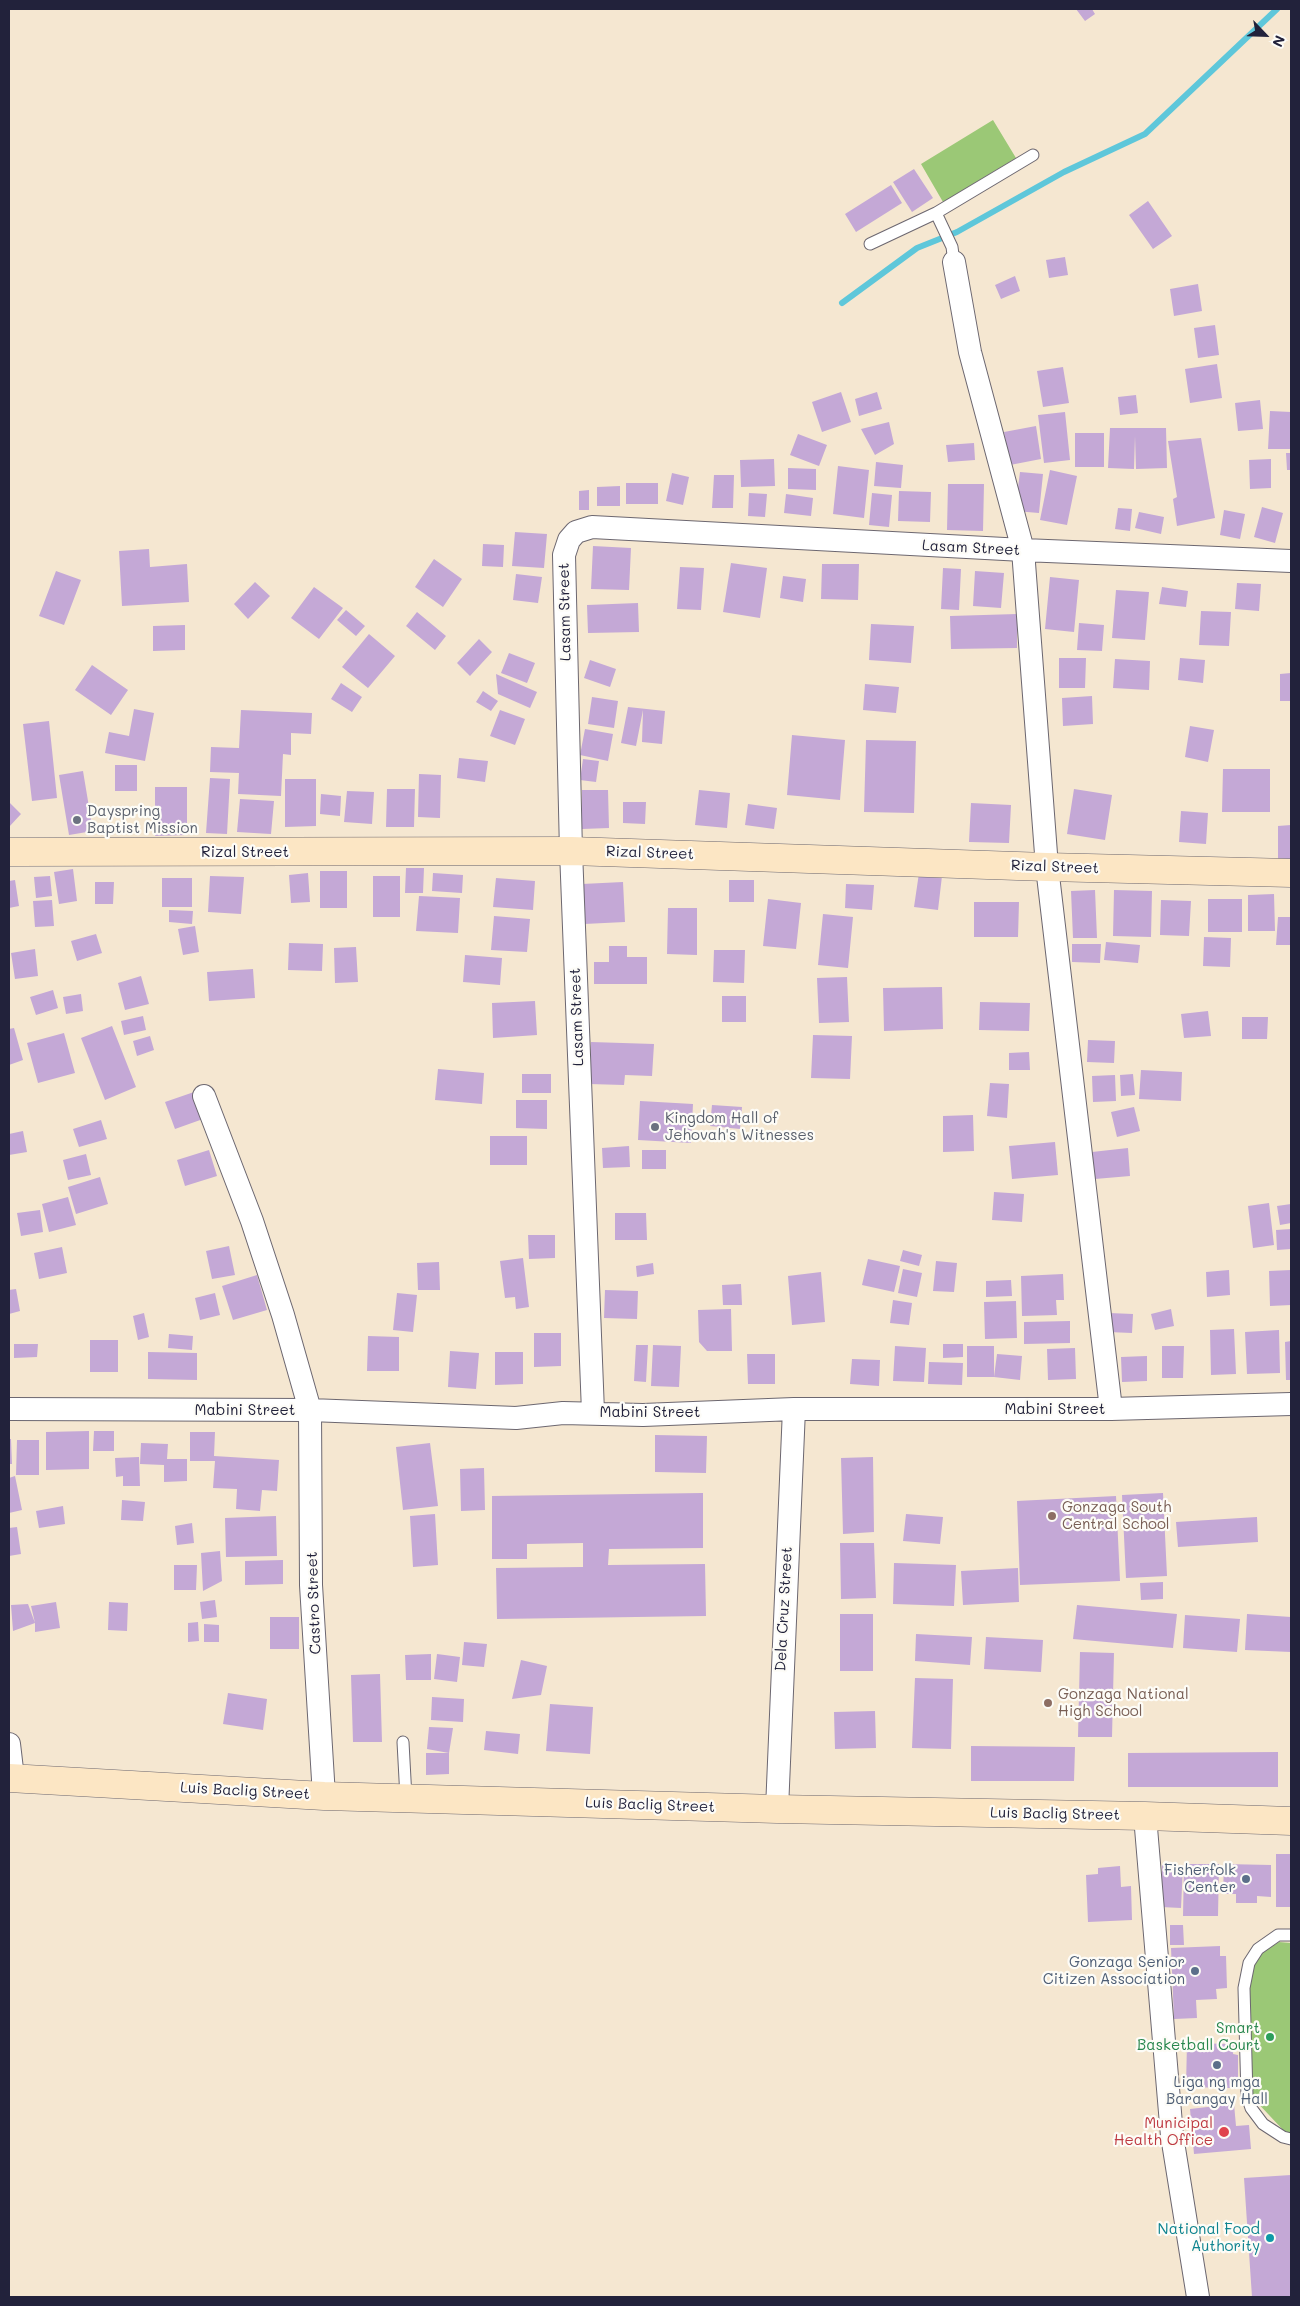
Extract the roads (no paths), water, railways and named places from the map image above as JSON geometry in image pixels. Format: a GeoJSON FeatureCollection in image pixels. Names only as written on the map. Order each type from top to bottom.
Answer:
{"type":"FeatureCollection","features":[{"type":"Feature","properties":{"kind":"street"},"geometry":{"type":"LineString","coordinates":[[954,262],[970,352],[1023,550],[1047,868],[1111,1410]]}},
{"type":"Feature","properties":{"kind":"street","name":"Lasam Street"},"geometry":{"type":"LineString","coordinates":[[593,1412],[571,851],[564,554],[576,532],[592,527],[1023,550],[1291,561]]}},
{"type":"Feature","properties":{"kind":"street","name":"Rizal Street"},"geometry":{"type":"LineString","coordinates":[[9,852],[571,851],[1047,868],[1291,873]]}},
{"type":"Feature","properties":{"kind":"street","name":"Castro Street"},"geometry":{"type":"LineString","coordinates":[[204,1096],[252,1221],[283,1315],[310,1410],[311,1585],[324,1796]]}},
{"type":"Feature","properties":{"kind":"street","name":"Mabini Street"},"geometry":{"type":"LineString","coordinates":[[9,1409],[310,1410],[516,1418],[593,1412],[643,1415],[794,1409],[1111,1410],[1291,1404]]}},
{"type":"Feature","properties":{"kind":"street","name":"Dela Cruz Street"},"geometry":{"type":"LineString","coordinates":[[777,1809],[794,1409]]}},
{"type":"Feature","properties":{"kind":"street"},"geometry":{"type":"LineString","coordinates":[[9,1744],[11,1778]]}},
{"type":"Feature","properties":{"kind":"street","name":"Luis Baclig Street"},"geometry":{"type":"LineString","coordinates":[[11,1778],[324,1796],[1291,1821]]}},
{"type":"Feature","properties":{"kind":"street"},"geometry":{"type":"LineString","coordinates":[[1146,1816],[1172,2136],[1198,2297]]}},
{"type":"Feature","properties":{"kind":"lane"},"geometry":{"type":"LineString","coordinates":[[870,244],[936,213],[1033,155]]}},
{"type":"Feature","properties":{"kind":"lane"},"geometry":{"type":"LineString","coordinates":[[936,213],[952,247],[954,262]]}},
{"type":"Feature","properties":{"kind":"lane"},"geometry":{"type":"LineString","coordinates":[[403,1742],[406,1798]]}},
{"type":"Feature","properties":{"kind":"lane"},"geometry":{"type":"LineString","coordinates":[[1291,1935],[1278,1935],[1258,1948],[1249,1963],[1244,1988],[1247,2096],[1251,2108],[1263,2124],[1283,2137],[1291,2139]]}},
{"type":"Feature","properties":{"kind":"waterway"},"geometry":{"type":"LineString","coordinates":[[842,303],[917,248],[957,232],[1064,172],[1145,134],[1277,9]]}},
{"type":"Feature","properties":{"kind":"place","name":"Dayspring Baptist Mission"},"geometry":{"type":"Point","coordinates":[77,820]}},
{"type":"Feature","properties":{"kind":"place","name":"Kingdom Hall of Jehovah's Witnesses"},"geometry":{"type":"Point","coordinates":[655,1127]}},
{"type":"Feature","properties":{"kind":"place","name":"Gonzaga South Central School"},"geometry":{"type":"Point","coordinates":[1052,1516]}},
{"type":"Feature","properties":{"kind":"place","name":"Gonzaga National High School"},"geometry":{"type":"Point","coordinates":[1048,1703]}},
{"type":"Feature","properties":{"kind":"place","name":"Fisherfolk Center"},"geometry":{"type":"Point","coordinates":[1246,1879]}},
{"type":"Feature","properties":{"kind":"place","name":"Gonzaga Senior Citizen Association"},"geometry":{"type":"Point","coordinates":[1195,1971]}},
{"type":"Feature","properties":{"kind":"place","name":"Smart Basketball Court"},"geometry":{"type":"Point","coordinates":[1270,2037]}},
{"type":"Feature","properties":{"kind":"place","name":"Liga ng mga Barangay Hall"},"geometry":{"type":"Point","coordinates":[1217,2065]}},
{"type":"Feature","properties":{"kind":"place","name":"Municipal Health Office"},"geometry":{"type":"Point","coordinates":[1224,2132]}},
{"type":"Feature","properties":{"kind":"place","name":"National Food Authority"},"geometry":{"type":"Point","coordinates":[1270,2238]}}]}
